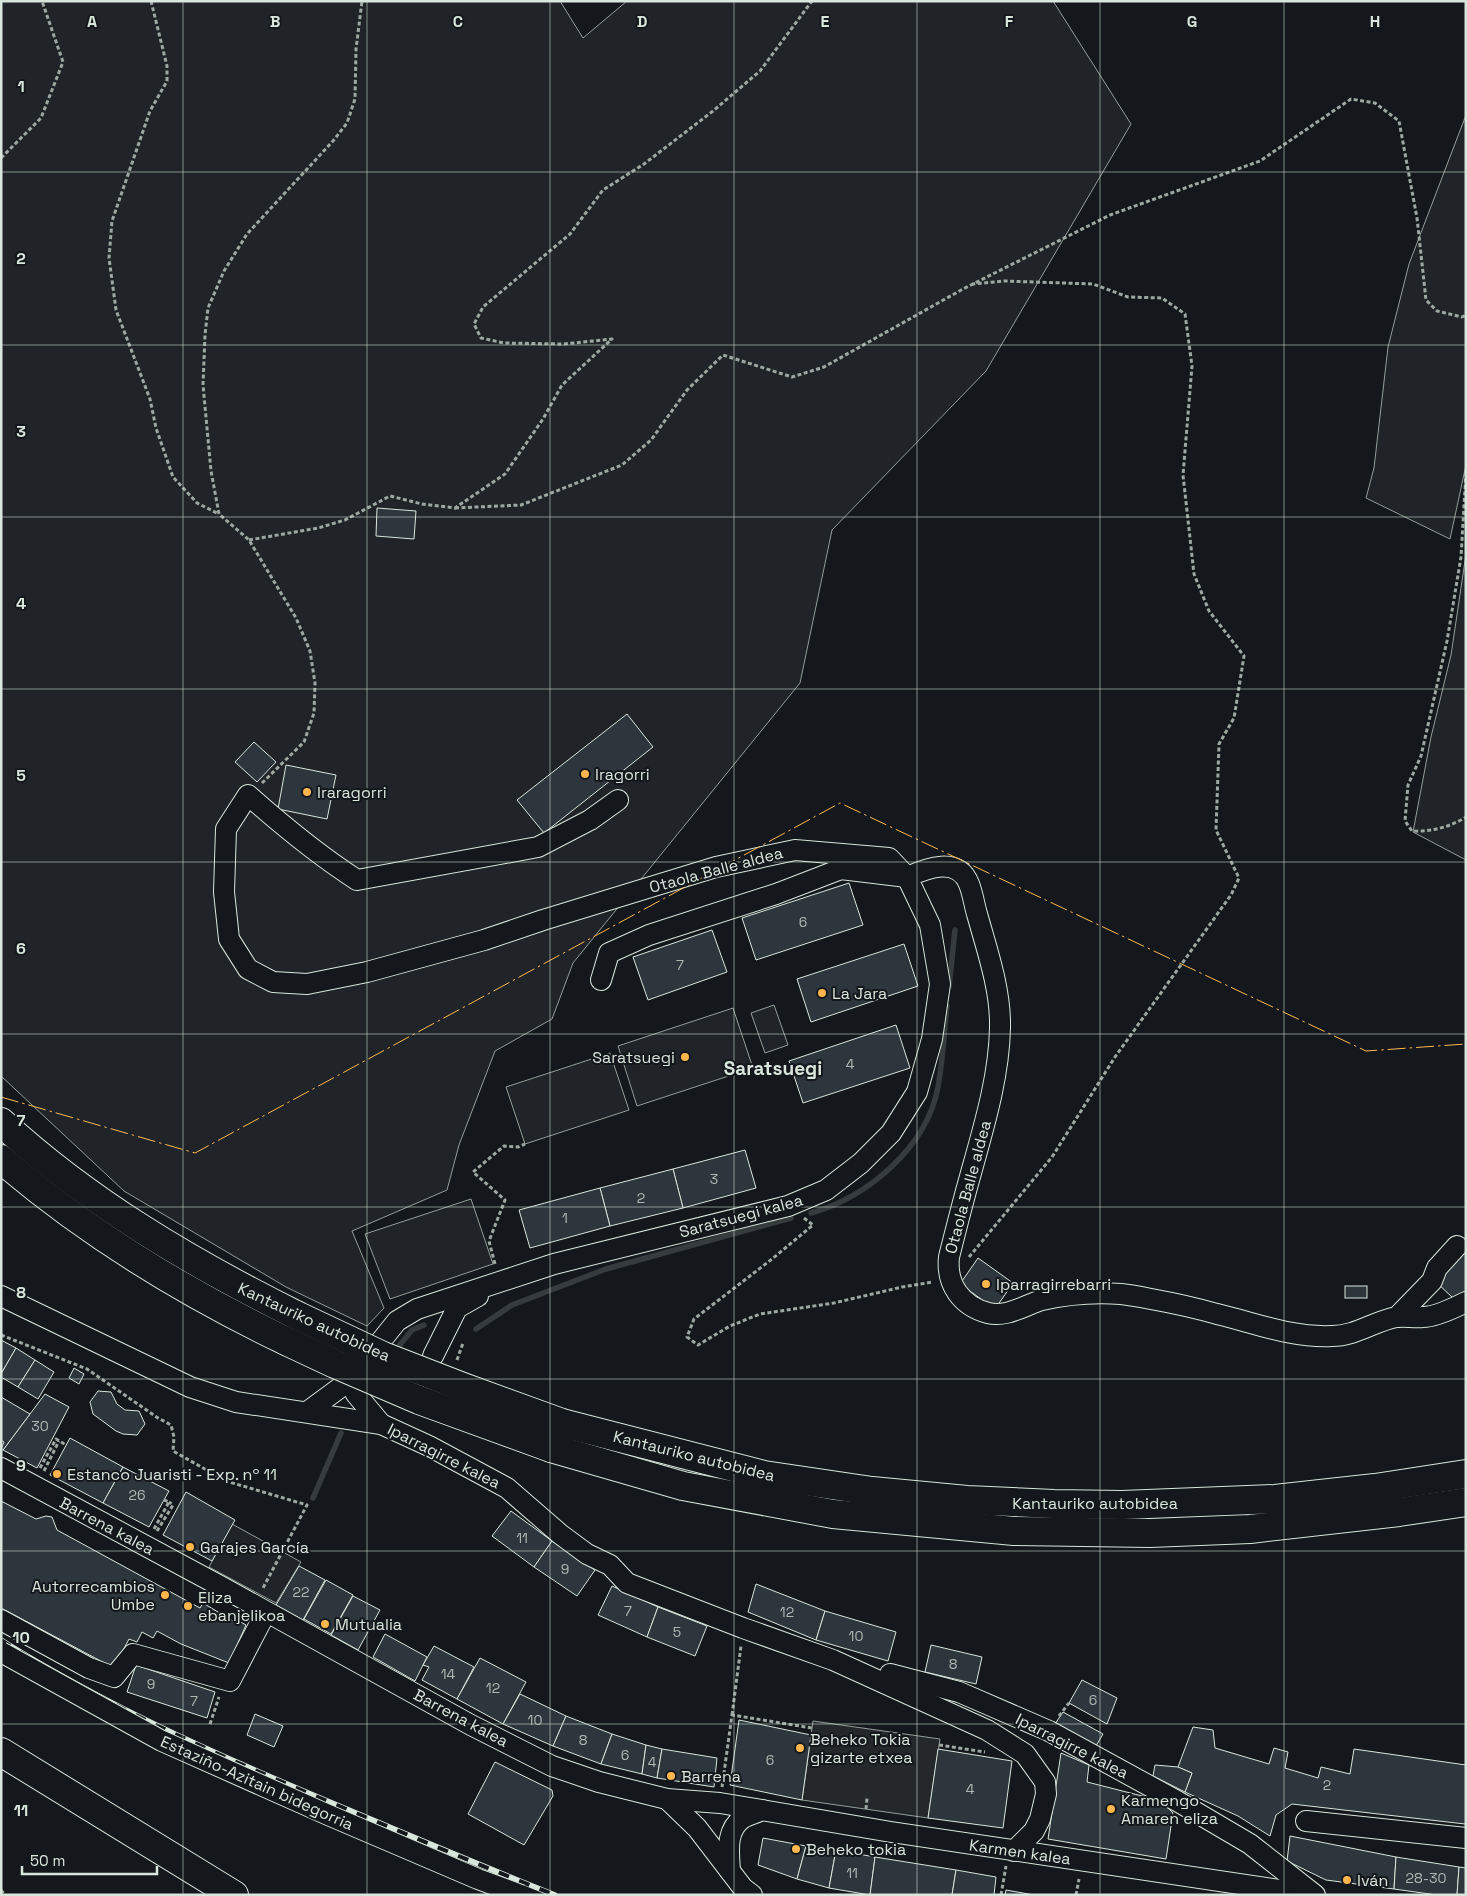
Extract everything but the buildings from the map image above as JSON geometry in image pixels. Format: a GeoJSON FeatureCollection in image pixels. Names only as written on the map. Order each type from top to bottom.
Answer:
{"type":"FeatureCollection","features":[{"type":"Feature","properties":{"kind":"highway","name":"Kantauriko autobidea"},"geometry":{"type":"LineString","coordinates":[[1,1122],[91,1195],[130,1221],[223,1278],[296,1315],[401,1363],[462,1387],[562,1422],[764,1475],[872,1491],[967,1500],[1122,1505],[1256,1500],[1375,1488],[1466,1474]]}},
{"type":"Feature","properties":{"kind":"highway","name":"Kantauriko autobidea"},"geometry":{"type":"LineString","coordinates":[[1,1159],[62,1208],[148,1267],[193,1294],[286,1341],[419,1400],[551,1448],[683,1486],[832,1514],[1014,1532],[1150,1533],[1250,1529],[1399,1512],[1466,1502]]}},
{"type":"Feature","properties":{"kind":"highway"},"geometry":{"type":"LineString","coordinates":[[1,1752],[234,1895]]}},
{"type":"Feature","properties":{"kind":"highway"},"geometry":{"type":"LineString","coordinates":[[1,1773],[199,1895]]}},
{"type":"Feature","properties":{"kind":"street","name":"Otaola Balle aldea"},"geometry":{"type":"LineString","coordinates":[[248,795],[226,828],[224,892],[229,939],[248,969],[273,982],[307,984],[367,972],[484,940],[716,867],[795,850],[889,858],[907,877],[928,868],[942,866],[960,871],[968,883],[991,962],[997,992],[1000,1027],[998,1063],[981,1140],[949,1257],[950,1279],[957,1295],[970,1305],[989,1313],[1007,1312],[1043,1300],[1084,1294],[1122,1294],[1218,1314],[1284,1332],[1316,1336],[1347,1335],[1397,1317],[1425,1318],[1466,1302]]}},
{"type":"Feature","properties":{"kind":"street"},"geometry":{"type":"LineString","coordinates":[[248,795],[326,860],[357,880],[538,848],[590,820],[618,800]]}},
{"type":"Feature","properties":{"kind":"street"},"geometry":{"type":"LineString","coordinates":[[601,980],[609,953],[649,935],[776,894],[841,869],[907,877]]}},
{"type":"Feature","properties":{"kind":"street","name":"Saratsuegi kalea"},"geometry":{"type":"LineString","coordinates":[[307,1412],[349,1381],[397,1321],[417,1309],[554,1264],[788,1206],[826,1190],[861,1163],[891,1133],[917,1092],[932,1039],[940,984],[930,925],[907,877]]}},
{"type":"Feature","properties":{"kind":"street","name":"Otaola Balle aldea"},"geometry":{"type":"LineString","coordinates":[[1397,1317],[1432,1280],[1437,1268],[1457,1246]]}},
{"type":"Feature","properties":{"kind":"street","name":"Saratsuegi kalea"},"geometry":{"type":"LineString","coordinates":[[433,1356],[457,1308],[500,1282]]}},
{"type":"Feature","properties":{"kind":"street","name":"Iparragirre kalea"},"geometry":{"type":"LineString","coordinates":[[1,1296],[190,1387],[236,1402],[382,1424],[429,1446],[507,1488],[560,1534],[587,1554],[610,1564],[627,1583],[743,1628],[833,1660],[987,1730],[1025,1754],[1045,1782],[1044,1807],[1034,1831],[1011,1851]]}},
{"type":"Feature","properties":{"kind":"street"},"geometry":{"type":"LineString","coordinates":[[349,1381],[356,1394],[382,1424]]}},
{"type":"Feature","properties":{"kind":"street","name":"Barrena kalea"},"geometry":{"type":"LineString","coordinates":[[1,1468],[471,1725],[552,1766],[599,1782],[667,1799]]}},
{"type":"Feature","properties":{"kind":"street"},"geometry":{"type":"LineString","coordinates":[[1,1620],[89,1668],[114,1677],[133,1654],[230,1681],[266,1612]]}},
{"type":"Feature","properties":{"kind":"street","name":"Estaziño-Azitain bidegorria"},"geometry":{"type":"LineString","coordinates":[[1,1652],[162,1741],[326,1814],[478,1879],[522,1895]]}},
{"type":"Feature","properties":{"kind":"street","name":"Iparragirre kalea"},"geometry":{"type":"LineString","coordinates":[[833,1660],[960,1692],[1049,1731],[1177,1801],[1250,1844],[1314,1895]]}},
{"type":"Feature","properties":{"kind":"street"},"geometry":{"type":"LineString","coordinates":[[667,1799],[697,1828],[743,1888],[752,1895]]}},
{"type":"Feature","properties":{"kind":"street","name":"Karmen kalea"},"geometry":{"type":"LineString","coordinates":[[667,1799],[710,1802],[1011,1851],[1278,1892],[1314,1895]]}},
{"type":"Feature","properties":{"kind":"street"},"geometry":{"type":"LineString","coordinates":[[730,1871],[728,1842],[734,1828],[742,1819],[762,1810]]}},
{"type":"Feature","properties":{"kind":"street"},"geometry":{"type":"LineString","coordinates":[[1306,1821],[1466,1838]]}},
{"type":"Feature","properties":{"kind":"path"},"geometry":{"type":"LineString","coordinates":[[1,158],[41,118],[63,62],[42,1]]}},
{"type":"Feature","properties":{"kind":"path"},"geometry":{"type":"LineString","coordinates":[[151,1],[167,66],[167,81],[150,111],[112,221],[109,258],[116,310],[150,399],[156,428],[173,477],[197,503],[219,514],[249,540],[296,618],[310,651],[315,683],[314,713],[304,742],[248,795]]}},
{"type":"Feature","properties":{"kind":"path"},"geometry":{"type":"LineString","coordinates":[[219,514],[211,471],[203,384],[208,308],[224,271],[247,234],[333,141],[347,122],[355,99],[356,49],[362,1]]}},
{"type":"Feature","properties":{"kind":"path"},"geometry":{"type":"LineString","coordinates":[[455,508],[505,474],[562,385],[612,339],[564,344],[504,343],[481,338],[474,324],[483,307],[570,234],[603,190],[644,164],[712,112],[760,71],[812,1]]}},
{"type":"Feature","properties":{"kind":"path"},"geometry":{"type":"LineString","coordinates":[[249,540],[318,528],[345,520],[390,496],[422,504],[455,508],[520,505],[622,465],[651,440],[687,390],[723,355],[792,377],[824,367],[973,284],[1110,214],[1260,161],[1351,99],[1375,103],[1399,121],[1417,218],[1426,300],[1437,311],[1462,317],[1466,315]]}},
{"type":"Feature","properties":{"kind":"path"},"geometry":{"type":"LineString","coordinates":[[788,1206],[813,1225],[772,1260],[694,1319],[687,1337],[698,1345],[730,1326],[760,1314],[834,1303],[902,1287],[950,1279],[1052,1157],[1115,1057],[1231,895],[1239,878],[1216,830],[1219,744],[1234,718],[1244,656],[1209,612],[1194,574],[1183,475],[1192,366],[1185,314],[1162,298],[1128,297],[1093,284],[1004,281],[973,284]]}},
{"type":"Feature","properties":{"kind":"path"},"geometry":{"type":"LineString","coordinates":[[1466,472],[1461,557],[1447,641],[1421,756],[1408,785],[1405,821],[1412,831],[1429,832],[1466,817]]}},
{"type":"Feature","properties":{"kind":"path"},"geometry":{"type":"LineString","coordinates":[[500,1282],[488,1241],[505,1200],[473,1172],[504,1146],[518,1147],[525,1144]]}},
{"type":"Feature","properties":{"kind":"path"},"geometry":{"type":"LineString","coordinates":[[1,1335],[87,1369],[171,1425],[174,1437],[172,1451],[218,1477],[307,1505],[262,1589]]}},
{"type":"Feature","properties":{"kind":"path"},"geometry":{"type":"LineString","coordinates":[[56,1439],[66,1445]]}},
{"type":"Feature","properties":{"kind":"path"},"geometry":{"type":"LineString","coordinates":[[35,1475],[56,1439]]}},
{"type":"Feature","properties":{"kind":"path"},"geometry":{"type":"LineString","coordinates":[[40,1478],[56,1439]]}},
{"type":"Feature","properties":{"kind":"path"},"geometry":{"type":"LineString","coordinates":[[158,1530],[173,1505],[164,1500]]}},
{"type":"Feature","properties":{"kind":"path"},"geometry":{"type":"LineString","coordinates":[[153,1531],[168,1502]]}},
{"type":"Feature","properties":{"kind":"path"},"geometry":{"type":"LineString","coordinates":[[710,1802],[709,1796],[720,1798],[741,1643]]}},
{"type":"Feature","properties":{"kind":"path"},"geometry":{"type":"LineString","coordinates":[[210,1724],[224,1680]]}},
{"type":"Feature","properties":{"kind":"path"},"geometry":{"type":"LineString","coordinates":[[732,1715],[812,1728]]}},
{"type":"Feature","properties":{"kind":"path"},"geometry":{"type":"LineString","coordinates":[[939,1745],[993,1753]]}},
{"type":"Feature","properties":{"kind":"path"},"geometry":{"type":"LineString","coordinates":[[865,1812],[868,1798]]}},
{"type":"Feature","properties":{"kind":"path"},"geometry":{"type":"LineString","coordinates":[[1001,1895],[1011,1851]]}},
{"type":"Feature","properties":{"kind":"path"},"geometry":{"type":"LineString","coordinates":[[1076,1895],[1079,1876]]}},
{"type":"Feature","properties":{"kind":"path"},"geometry":{"type":"LineString","coordinates":[[1,1890],[5,1895]]}},
{"type":"Feature","properties":{"kind":"shaded area"},"geometry":{"type":"Polygon","coordinates":[[[1,1],[560,1],[583,38],[627,1],[1053,1],[1131,124],[986,371],[832,530],[800,683],[573,963],[552,1019],[495,1051],[459,1145],[447,1190],[352,1231],[384,1308],[367,1326],[286,1287],[124,1191],[1,1076],[1,1]]]}},
{"type":"Feature","properties":{"kind":"shaded area"},"geometry":{"type":"Polygon","coordinates":[[[1466,115],[1466,465],[1450,539],[1366,498],[1374,468],[1388,347],[1409,264],[1466,115]]]}},
{"type":"Feature","properties":{"kind":"shaded area"},"geometry":{"type":"Polygon","coordinates":[[[1466,554],[1466,860],[1413,832],[1431,737],[1451,655],[1466,554]]]}},
{"type":"Feature","properties":{"kind":"shaded area","name":"Saratsuegi"},"geometry":{"type":"Polygon","coordinates":[[[774,1005],[788,1045],[765,1053],[751,1013],[774,1005]]]}},
{"type":"Feature","properties":{"kind":"shaded area","name":"Saratsuegi"},"geometry":{"type":"Polygon","coordinates":[[[733,1008],[753,1068],[637,1106],[618,1046],[733,1008]]]}},
{"type":"Feature","properties":{"kind":"shaded area","name":"Saratsuegi"},"geometry":{"type":"Polygon","coordinates":[[[610,1053],[629,1110],[525,1144],[506,1087],[610,1053]]]}},
{"type":"Feature","properties":{"kind":"shaded area"},"geometry":{"type":"Polygon","coordinates":[[[471,1199],[493,1264],[390,1299],[365,1234],[471,1199]]]}},
{"type":"Feature","properties":{"kind":"shaded area"},"geometry":{"type":"Polygon","coordinates":[[[232,1524],[301,1562],[276,1603],[209,1567],[232,1524]]]}},
{"type":"Feature","properties":{"kind":"shaded area"},"geometry":{"type":"Polygon","coordinates":[[[813,1721],[940,1739],[928,1818],[802,1800],[813,1721]]]}},
{"type":"Feature","properties":{"kind":"waterway","name":"Saratsuegi"},"geometry":{"type":"LineString","coordinates":[[949,987],[955,930]]}},
{"type":"Feature","properties":{"kind":"waterway","name":"Saratsuegi"},"geometry":{"type":"LineString","coordinates":[[811,1213],[853,1195],[873,1182],[892,1166],[922,1130],[932,1109],[938,1087],[947,1006]]}},
{"type":"Feature","properties":{"kind":"waterway","name":"Saratsuegi"},"geometry":{"type":"LineString","coordinates":[[476,1329],[512,1305],[606,1269],[791,1218]]}},
{"type":"Feature","properties":{"kind":"waterway","name":"Saratsuegi"},"geometry":{"type":"LineString","coordinates":[[399,1346],[412,1330],[424,1325]]}},
{"type":"Feature","properties":{"kind":"waterway","name":"Saratsuegi"},"geometry":{"type":"LineString","coordinates":[[313,1498],[341,1433]]}},
{"type":"Feature","properties":{"kind":"railway"},"geometry":{"type":"LineString","coordinates":[[1,1640],[76,1684],[193,1743],[555,1895]]}},
{"type":"Feature","properties":{"kind":"railway"},"geometry":{"type":"LineString","coordinates":[[1,1654],[58,1687],[116,1717],[237,1770]]}},
{"type":"Feature","properties":{"kind":"railway"},"geometry":{"type":"LineString","coordinates":[[333,1812],[449,1860]]}},
{"type":"Feature","properties":{"kind":"power"},"geometry":{"type":"LineString","coordinates":[[1,1097],[195,1153],[840,803],[1366,1051],[1466,1044]]}},
{"type":"Feature","properties":{"kind":"place","name":"Iragorri"},"geometry":{"type":"Point","coordinates":[585,774]}},
{"type":"Feature","properties":{"kind":"place","name":"Iraragorri"},"geometry":{"type":"Point","coordinates":[307,792]}},
{"type":"Feature","properties":{"kind":"place","name":"La Jara"},"geometry":{"type":"Point","coordinates":[822,993]}},
{"type":"Feature","properties":{"kind":"place","name":"Saratsuegi"},"geometry":{"type":"Point","coordinates":[685,1057]}},
{"type":"Feature","properties":{"kind":"place","name":"Iparragirrebarri"},"geometry":{"type":"Point","coordinates":[986,1284]}},
{"type":"Feature","properties":{"kind":"place","name":"Estanco Juaristi - Exp. nº 11"},"geometry":{"type":"Point","coordinates":[57,1474]}},
{"type":"Feature","properties":{"kind":"place","name":"Garajes García"},"geometry":{"type":"Point","coordinates":[190,1547]}},
{"type":"Feature","properties":{"kind":"place","name":"Autorrecambios Umbe"},"geometry":{"type":"Point","coordinates":[165,1595]}},
{"type":"Feature","properties":{"kind":"place","name":"Eliza ebanjelikoa"},"geometry":{"type":"Point","coordinates":[188,1606]}},
{"type":"Feature","properties":{"kind":"place","name":"Mutualia"},"geometry":{"type":"Point","coordinates":[325,1624]}},
{"type":"Feature","properties":{"kind":"place","name":"Beheko Tokia gizarte etxea"},"geometry":{"type":"Point","coordinates":[800,1748]}},
{"type":"Feature","properties":{"kind":"place","name":"Barrena"},"geometry":{"type":"Point","coordinates":[671,1776]}},
{"type":"Feature","properties":{"kind":"place","name":"Karmengo Amaren eliza"},"geometry":{"type":"Point","coordinates":[1111,1809]}},
{"type":"Feature","properties":{"kind":"place","name":"Beheko tokia"},"geometry":{"type":"Point","coordinates":[796,1849]}},
{"type":"Feature","properties":{"kind":"place","name":"Iván"},"geometry":{"type":"Point","coordinates":[1347,1880]}},
{"type":"Feature","properties":{"kind":"district","name":"Saratsuegi"},"geometry":{"type":"Point","coordinates":[773,1068]}}]}
